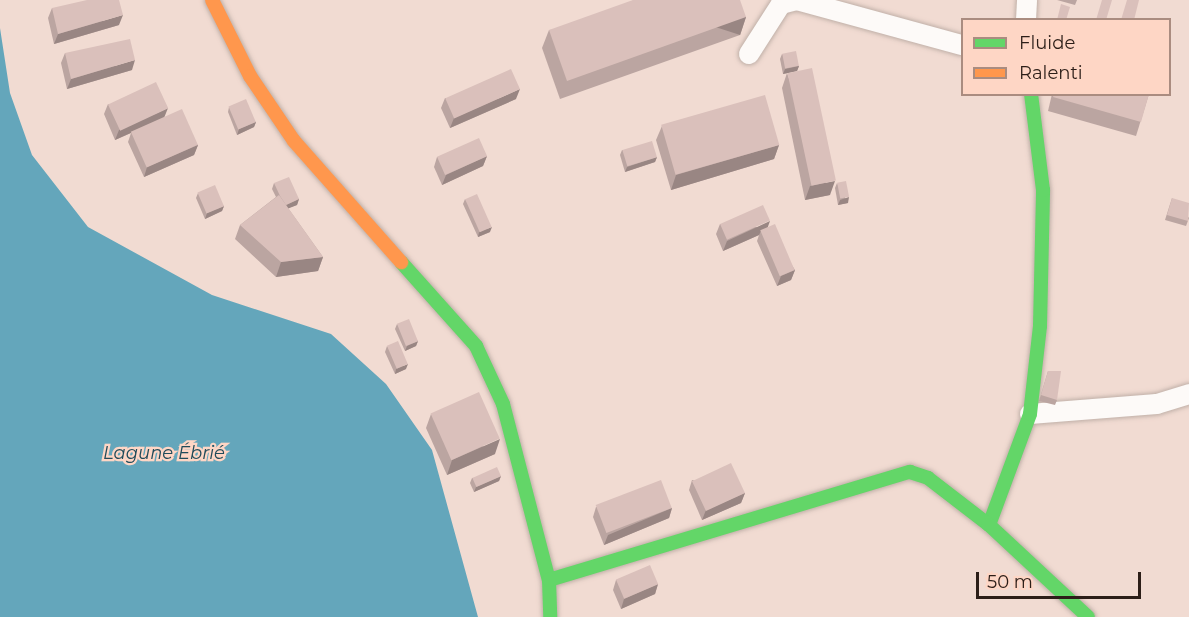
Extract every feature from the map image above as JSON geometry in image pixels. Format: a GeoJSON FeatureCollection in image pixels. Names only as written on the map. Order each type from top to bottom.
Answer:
{"type":"FeatureCollection","features":[{"type":"Feature","properties":{"kind":"street"},"geometry":{"type":"LineString","coordinates":[[212,0],[249,76],[294,141],[476,346],[503,404],[549,580],[550,617]]}},
{"type":"Feature","properties":{"kind":"street"},"geometry":{"type":"LineString","coordinates":[[749,54],[780,4],[797,0],[961,44]]}},
{"type":"Feature","properties":{"kind":"street"},"geometry":{"type":"LineString","coordinates":[[1026,18],[1027,0]]}},
{"type":"Feature","properties":{"kind":"street"},"geometry":{"type":"LineString","coordinates":[[989,525],[1030,414],[1044,256],[1031,96]]}},
{"type":"Feature","properties":{"kind":"street"},"geometry":{"type":"LineString","coordinates":[[1030,414],[1156,404],[1189,394]]}},
{"type":"Feature","properties":{"kind":"street"},"geometry":{"type":"LineString","coordinates":[[549,580],[909,472],[928,478],[989,525],[1088,617]]}},
{"type":"Feature","properties":{"kind":"water","name":"Lagune Ébrié"},"geometry":{"type":"Polygon","coordinates":[[[0,28],[10,93],[32,155],[88,227],[212,295],[331,334],[386,384],[432,450],[478,617],[0,617],[0,28]]]}},
{"type":"Feature","properties":{"kind":"building"},"geometry":{"type":"Polygon","coordinates":[[[87,0],[119,0],[123,15],[58,34],[52,8],[87,0]]]}},
{"type":"Feature","properties":{"kind":"building"},"geometry":{"type":"Polygon","coordinates":[[[633,0],[740,0],[746,17],[567,81],[549,30],[633,0]]]}},
{"type":"Feature","properties":{"kind":"building"},"geometry":{"type":"Polygon","coordinates":[[[1102,0],[1112,0],[1107,18],[1097,18],[1102,0]]]}},
{"type":"Feature","properties":{"kind":"building"},"geometry":{"type":"Polygon","coordinates":[[[1127,0],[1139,0],[1134,18],[1122,18],[1127,0]]]}},
{"type":"Feature","properties":{"kind":"building"},"geometry":{"type":"Polygon","coordinates":[[[1061,4],[1070,7],[1067,18],[1058,18],[1061,4]]]}},
{"type":"Feature","properties":{"kind":"building"},"geometry":{"type":"Polygon","coordinates":[[[130,39],[135,60],[71,79],[65,53],[130,39]]]}},
{"type":"Feature","properties":{"kind":"building"},"geometry":{"type":"Polygon","coordinates":[[[796,51],[799,66],[785,68],[782,54],[796,51]]]}},
{"type":"Feature","properties":{"kind":"building"},"geometry":{"type":"Polygon","coordinates":[[[812,68],[836,180],[811,186],[788,73],[812,68]]]}},
{"type":"Feature","properties":{"kind":"building"},"geometry":{"type":"Polygon","coordinates":[[[511,69],[520,89],[454,118],[445,98],[511,69]]]}},
{"type":"Feature","properties":{"kind":"building"},"geometry":{"type":"Polygon","coordinates":[[[156,82],[168,108],[120,131],[108,104],[156,82]]]}},
{"type":"Feature","properties":{"kind":"building"},"geometry":{"type":"Polygon","coordinates":[[[765,95],[779,145],[676,175],[661,125],[765,95]]]}},
{"type":"Feature","properties":{"kind":"building"},"geometry":{"type":"Polygon","coordinates":[[[1053,96],[1148,96],[1141,122],[1053,96]]]}},
{"type":"Feature","properties":{"kind":"building"},"geometry":{"type":"Polygon","coordinates":[[[246,99],[256,122],[238,129],[229,106],[246,99]]]}},
{"type":"Feature","properties":{"kind":"building"},"geometry":{"type":"Polygon","coordinates":[[[182,109],[198,145],[147,167],[131,132],[182,109]]]}},
{"type":"Feature","properties":{"kind":"building"},"geometry":{"type":"Polygon","coordinates":[[[479,138],[487,156],[445,175],[437,157],[479,138]]]}},
{"type":"Feature","properties":{"kind":"building"},"geometry":{"type":"Polygon","coordinates":[[[652,141],[657,157],[627,166],[622,150],[652,141]]]}},
{"type":"Feature","properties":{"kind":"building"},"geometry":{"type":"Polygon","coordinates":[[[289,177],[299,199],[286,205],[274,183],[289,177]]]}},
{"type":"Feature","properties":{"kind":"building"},"geometry":{"type":"Polygon","coordinates":[[[846,181],[849,197],[840,198],[837,183],[846,181]]]}},
{"type":"Feature","properties":{"kind":"building"},"geometry":{"type":"Polygon","coordinates":[[[215,185],[224,206],[206,214],[198,192],[215,185]]]}},
{"type":"Feature","properties":{"kind":"building"},"geometry":{"type":"Polygon","coordinates":[[[477,194],[492,227],[480,232],[465,199],[477,194]]]}},
{"type":"Feature","properties":{"kind":"building"},"geometry":{"type":"Polygon","coordinates":[[[279,195],[323,257],[281,262],[240,225],[279,195]]]}},
{"type":"Feature","properties":{"kind":"building"},"geometry":{"type":"Polygon","coordinates":[[[1172,198],[1189,203],[1188,221],[1167,215],[1172,198]]]}},
{"type":"Feature","properties":{"kind":"building"},"geometry":{"type":"Polygon","coordinates":[[[763,205],[770,221],[727,240],[720,224],[763,205]]]}},
{"type":"Feature","properties":{"kind":"building"},"geometry":{"type":"Polygon","coordinates":[[[775,224],[795,270],[780,276],[760,230],[775,224]]]}},
{"type":"Feature","properties":{"kind":"building"},"geometry":{"type":"Polygon","coordinates":[[[409,319],[418,341],[406,346],[397,324],[409,319]]]}},
{"type":"Feature","properties":{"kind":"building"},"geometry":{"type":"Polygon","coordinates":[[[398,341],[408,364],[397,369],[387,346],[398,341]]]}},
{"type":"Feature","properties":{"kind":"building"},"geometry":{"type":"Polygon","coordinates":[[[1048,371],[1061,371],[1057,400],[1041,395],[1048,371]]]}},
{"type":"Feature","properties":{"kind":"building"},"geometry":{"type":"Polygon","coordinates":[[[479,392],[500,439],[451,460],[431,414],[479,392]]]}},
{"type":"Feature","properties":{"kind":"building"},"geometry":{"type":"Polygon","coordinates":[[[731,463],[745,493],[706,511],[692,481],[731,463]]]}},
{"type":"Feature","properties":{"kind":"building"},"geometry":{"type":"Polygon","coordinates":[[[497,467],[501,476],[476,487],[472,478],[497,467]]]}},
{"type":"Feature","properties":{"kind":"building"},"geometry":{"type":"Polygon","coordinates":[[[661,480],[672,508],[606,533],[596,505],[661,480]]]}},
{"type":"Feature","properties":{"kind":"building"},"geometry":{"type":"Polygon","coordinates":[[[650,565],[658,584],[624,599],[616,579],[650,565]]]}},
{"type":"Feature","properties":{"kind":"traffic: fast"},"geometry":{"type":"LineString","coordinates":[[989,525],[1030,414],[1040,326],[1043,190],[1031,96]]}},
{"type":"Feature","properties":{"kind":"traffic: fast"},"geometry":{"type":"LineString","coordinates":[[401,262],[476,346],[503,404],[549,580],[550,617]]}},
{"type":"Feature","properties":{"kind":"traffic: fast"},"geometry":{"type":"LineString","coordinates":[[549,580],[910,472],[928,478],[989,525],[1088,617]]}},
{"type":"Feature","properties":{"kind":"traffic: slow"},"geometry":{"type":"LineString","coordinates":[[212,0],[250,76],[294,141],[401,262]]}}]}
